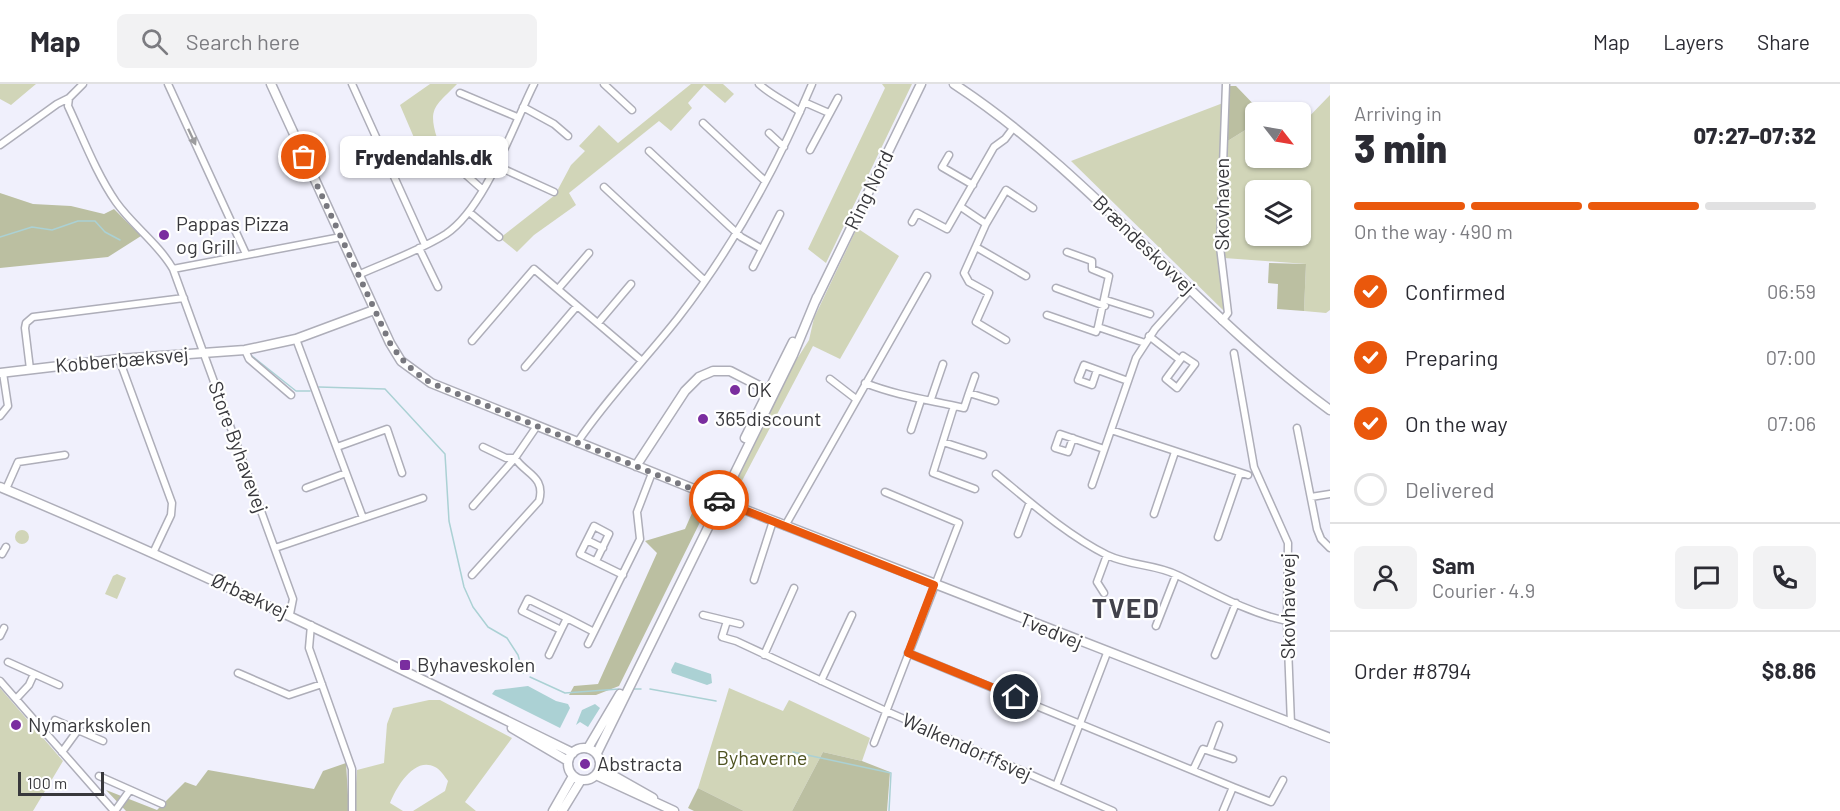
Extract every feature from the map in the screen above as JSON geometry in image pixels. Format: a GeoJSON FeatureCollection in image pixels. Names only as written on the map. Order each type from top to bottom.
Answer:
{"type":"FeatureCollection","features":[{"type":"Feature","properties":{"kind":"street"},"geometry":{"type":"LineString","coordinates":[[0,146],[57,104],[69,98],[83,84]]}},
{"type":"Feature","properties":{"kind":"street"},"geometry":{"type":"LineString","coordinates":[[168,84],[246,254]]}},
{"type":"Feature","properties":{"kind":"street","name":"Tvedvej"},"geometry":{"type":"LineString","coordinates":[[271,84],[374,310],[401,360],[416,374],[431,383],[785,526],[1330,738]]}},
{"type":"Feature","properties":{"kind":"street"},"geometry":{"type":"LineString","coordinates":[[352,84],[438,287]]}},
{"type":"Feature","properties":{"kind":"street"},"geometry":{"type":"LineString","coordinates":[[358,275],[422,247],[447,233],[469,212],[483,190],[534,84]]}},
{"type":"Feature","properties":{"kind":"street"},"geometry":{"type":"LineString","coordinates":[[604,84],[632,110]]}},
{"type":"Feature","properties":{"kind":"street"},"geometry":{"type":"LineString","coordinates":[[759,84],[771,96],[783,98],[800,112]]}},
{"type":"Feature","properties":{"kind":"street"},"geometry":{"type":"LineString","coordinates":[[577,443],[593,419],[705,281],[737,232],[784,147],[812,84]]}},
{"type":"Feature","properties":{"kind":"street","name":"Ring Nord"},"geometry":{"type":"LineString","coordinates":[[597,753],[637,666],[921,84]]}},
{"type":"Feature","properties":{"kind":"street","name":"Brændeskovvej"},"geometry":{"type":"LineString","coordinates":[[954,84],[1014,127],[1076,180],[1222,321],[1287,379],[1330,410]]}},
{"type":"Feature","properties":{"kind":"street","name":"Skovhaven"},"geometry":{"type":"LineString","coordinates":[[1222,321],[1228,313],[1220,247],[1226,84]]}},
{"type":"Feature","properties":{"kind":"street"},"geometry":{"type":"LineString","coordinates":[[460,93],[518,117]]}},
{"type":"Feature","properties":{"kind":"street","name":"Store Byhavevej"},"geometry":{"type":"LineString","coordinates":[[69,98],[68,106],[105,185],[118,204],[164,252],[173,269],[275,548],[292,599],[290,614]]}},
{"type":"Feature","properties":{"kind":"street"},"geometry":{"type":"LineString","coordinates":[[810,150],[838,98]]}},
{"type":"Feature","properties":{"kind":"street"},"geometry":{"type":"LineString","coordinates":[[804,102],[830,113]]}},
{"type":"Feature","properties":{"kind":"street"},"geometry":{"type":"LineString","coordinates":[[523,106],[554,124],[568,136]]}},
{"type":"Feature","properties":{"kind":"street"},"geometry":{"type":"LineString","coordinates":[[703,123],[765,181]]}},
{"type":"Feature","properties":{"kind":"street"},"geometry":{"type":"LineString","coordinates":[[912,222],[917,213],[947,229],[994,147],[1005,139],[1014,127]]}},
{"type":"Feature","properties":{"kind":"street"},"geometry":{"type":"LineString","coordinates":[[769,133],[784,147]]}},
{"type":"Feature","properties":{"kind":"street"},"geometry":{"type":"LineString","coordinates":[[649,151],[741,237],[762,249]]}},
{"type":"Feature","properties":{"kind":"street"},"geometry":{"type":"LineString","coordinates":[[949,155],[942,167],[973,185]]}},
{"type":"Feature","properties":{"kind":"street"},"geometry":{"type":"LineString","coordinates":[[447,158],[483,190]]}},
{"type":"Feature","properties":{"kind":"street"},"geometry":{"type":"LineString","coordinates":[[495,165],[554,192]]}},
{"type":"Feature","properties":{"kind":"street"},"geometry":{"type":"LineString","coordinates":[[604,187],[705,281]]}},
{"type":"Feature","properties":{"kind":"street"},"geometry":{"type":"LineString","coordinates":[[1006,340],[976,322],[989,293],[965,277],[965,266],[1006,190],[1034,208]]}},
{"type":"Feature","properties":{"kind":"street"},"geometry":{"type":"LineString","coordinates":[[961,207],[986,224]]}},
{"type":"Feature","properties":{"kind":"street"},"geometry":{"type":"LineString","coordinates":[[469,212],[499,237]]}},
{"type":"Feature","properties":{"kind":"street"},"geometry":{"type":"LineString","coordinates":[[753,267],[780,214]]}},
{"type":"Feature","properties":{"kind":"street"},"geometry":{"type":"LineString","coordinates":[[173,269],[341,237]]}},
{"type":"Feature","properties":{"kind":"street"},"geometry":{"type":"LineString","coordinates":[[976,247],[1026,276]]}},
{"type":"Feature","properties":{"kind":"street"},"geometry":{"type":"LineString","coordinates":[[1047,315],[1096,332],[1098,327],[1109,276],[1092,269],[1092,261],[1066,252]]}},
{"type":"Feature","properties":{"kind":"street"},"geometry":{"type":"LineString","coordinates":[[558,289],[589,253]]}},
{"type":"Feature","properties":{"kind":"street"},"geometry":{"type":"LineString","coordinates":[[472,341],[534,269],[642,361]]}},
{"type":"Feature","properties":{"kind":"street"},"geometry":{"type":"LineString","coordinates":[[785,526],[927,276]]}},
{"type":"Feature","properties":{"kind":"street"},"geometry":{"type":"LineString","coordinates":[[598,323],[631,284]]}},
{"type":"Feature","properties":{"kind":"street"},"geometry":{"type":"LineString","coordinates":[[1056,288],[1150,314]]}},
{"type":"Feature","properties":{"kind":"street"},"geometry":{"type":"LineString","coordinates":[[1092,485],[1128,381],[1144,343],[1190,290]]}},
{"type":"Feature","properties":{"kind":"street"},"geometry":{"type":"LineString","coordinates":[[30,369],[25,328],[26,323],[33,317],[184,298]]}},
{"type":"Feature","properties":{"kind":"street"},"geometry":{"type":"LineString","coordinates":[[525,367],[578,306]]}},
{"type":"Feature","properties":{"kind":"street","name":"Kobberbæksvej"},"geometry":{"type":"LineString","coordinates":[[2,373],[119,359],[244,350],[296,339],[374,310]]}},
{"type":"Feature","properties":{"kind":"street"},"geometry":{"type":"LineString","coordinates":[[1098,327],[1144,343]]}},
{"type":"Feature","properties":{"kind":"street"},"geometry":{"type":"LineString","coordinates":[[1149,336],[1180,360]]}},
{"type":"Feature","properties":{"kind":"street"},"geometry":{"type":"LineString","coordinates":[[296,339],[363,518]]}},
{"type":"Feature","properties":{"kind":"street"},"geometry":{"type":"LineString","coordinates":[[244,350],[249,359],[291,395]]}},
{"type":"Feature","properties":{"kind":"street","name":"Skovhavevej"},"geometry":{"type":"LineString","coordinates":[[1234,353],[1254,467],[1288,543],[1287,621],[1291,724]]}},
{"type":"Feature","properties":{"kind":"street"},"geometry":{"type":"LineString","coordinates":[[1183,356],[1195,364],[1177,388],[1166,379],[1180,360],[1183,356]]}},
{"type":"Feature","properties":{"kind":"street"},"geometry":{"type":"LineString","coordinates":[[119,359],[172,503],[171,515],[153,553]]}},
{"type":"Feature","properties":{"kind":"street"},"geometry":{"type":"LineString","coordinates":[[931,399],[943,364]]}},
{"type":"Feature","properties":{"kind":"street"},"geometry":{"type":"LineString","coordinates":[[1097,370],[1128,381]]}},
{"type":"Feature","properties":{"kind":"street"},"geometry":{"type":"LineString","coordinates":[[636,466],[685,391],[699,377],[713,371],[730,371],[771,392]]}},
{"type":"Feature","properties":{"kind":"street"},"geometry":{"type":"LineString","coordinates":[[0,416],[8,406],[2,373]]}},
{"type":"Feature","properties":{"kind":"street"},"geometry":{"type":"LineString","coordinates":[[865,383],[899,396],[921,400],[931,399],[964,408],[975,376]]}},
{"type":"Feature","properties":{"kind":"street"},"geometry":{"type":"LineString","coordinates":[[830,379],[856,399]]}},
{"type":"Feature","properties":{"kind":"street"},"geometry":{"type":"LineString","coordinates":[[969,393],[995,401]]}},
{"type":"Feature","properties":{"kind":"street"},"geometry":{"type":"LineString","coordinates":[[911,430],[921,400]]}},
{"type":"Feature","properties":{"kind":"street"},"geometry":{"type":"LineString","coordinates":[[954,406],[933,473],[975,489]]}},
{"type":"Feature","properties":{"kind":"street"},"geometry":{"type":"LineString","coordinates":[[473,506],[514,458],[537,426]]}},
{"type":"Feature","properties":{"kind":"street"},"geometry":{"type":"LineString","coordinates":[[1298,428],[1317,529],[1321,539],[1330,548]]}},
{"type":"Feature","properties":{"kind":"street"},"geometry":{"type":"LineString","coordinates":[[337,447],[387,429],[402,473]]}},
{"type":"Feature","properties":{"kind":"street"},"geometry":{"type":"LineString","coordinates":[[1111,430],[1248,475]]}},
{"type":"Feature","properties":{"kind":"street"},"geometry":{"type":"LineString","coordinates":[[1073,438],[1104,449]]}},
{"type":"Feature","properties":{"kind":"street"},"geometry":{"type":"LineString","coordinates":[[943,442],[983,456]]}},
{"type":"Feature","properties":{"kind":"street"},"geometry":{"type":"LineString","coordinates":[[472,575],[539,501],[540,483],[514,458],[506,458],[483,447]]}},
{"type":"Feature","properties":{"kind":"street"},"geometry":{"type":"LineString","coordinates":[[1154,514],[1175,452]]}},
{"type":"Feature","properties":{"kind":"street"},"geometry":{"type":"LineString","coordinates":[[3,488],[18,462],[65,455]]}},
{"type":"Feature","properties":{"kind":"street"},"geometry":{"type":"LineString","coordinates":[[306,488],[346,473]]}},
{"type":"Feature","properties":{"kind":"street"},"geometry":{"type":"LineString","coordinates":[[588,644],[640,538],[637,512],[652,473]]}},
{"type":"Feature","properties":{"kind":"street"},"geometry":{"type":"LineString","coordinates":[[1218,537],[1240,473]]}},
{"type":"Feature","properties":{"kind":"street"},"geometry":{"type":"LineString","coordinates":[[996,474],[1030,502],[1107,555],[1133,565],[1164,570],[1206,591],[1287,621]]}},
{"type":"Feature","properties":{"kind":"street","name":"Ørbækvej"},"geometry":{"type":"LineString","coordinates":[[3,488],[290,614],[495,717],[573,753]]}},
{"type":"Feature","properties":{"kind":"street"},"geometry":{"type":"LineString","coordinates":[[874,743],[959,523],[885,492]]}},
{"type":"Feature","properties":{"kind":"street"},"geometry":{"type":"LineString","coordinates":[[1311,497],[1330,494]]}},
{"type":"Feature","properties":{"kind":"street"},"geometry":{"type":"LineString","coordinates":[[275,548],[363,518],[372,518],[423,498]]}},
{"type":"Feature","properties":{"kind":"street"},"geometry":{"type":"LineString","coordinates":[[1018,534],[1030,502]]}},
{"type":"Feature","properties":{"kind":"street"},"geometry":{"type":"LineString","coordinates":[[754,580],[773,521]]}},
{"type":"Feature","properties":{"kind":"street"},"geometry":{"type":"LineString","coordinates":[[596,561],[609,534],[594,526],[580,554],[623,575]]}},
{"type":"Feature","properties":{"kind":"street"},"geometry":{"type":"LineString","coordinates":[[587,540],[603,548]]}},
{"type":"Feature","properties":{"kind":"street"},"geometry":{"type":"LineString","coordinates":[[0,553],[3,554],[6,547]]}},
{"type":"Feature","properties":{"kind":"street"},"geometry":{"type":"LineString","coordinates":[[1104,593],[1097,582],[1107,555]]}},
{"type":"Feature","properties":{"kind":"street"},"geometry":{"type":"LineString","coordinates":[[1156,626],[1176,575]]}},
{"type":"Feature","properties":{"kind":"street"},"geometry":{"type":"LineString","coordinates":[[764,655],[794,588]]}},
{"type":"Feature","properties":{"kind":"street"},"geometry":{"type":"LineString","coordinates":[[561,630],[522,611],[528,599],[594,632]]}},
{"type":"Feature","properties":{"kind":"street"},"geometry":{"type":"LineString","coordinates":[[1215,655],[1236,603]]}},
{"type":"Feature","properties":{"kind":"street"},"geometry":{"type":"LineString","coordinates":[[703,615],[740,624]]}},
{"type":"Feature","properties":{"kind":"street"},"geometry":{"type":"LineString","coordinates":[[821,681],[852,615]]}},
{"type":"Feature","properties":{"kind":"street"},"geometry":{"type":"LineString","coordinates":[[549,655],[567,618]]}},
{"type":"Feature","properties":{"kind":"street","name":"Walkendorffsvej"},"geometry":{"type":"LineString","coordinates":[[727,621],[722,637],[1113,811]]}},
{"type":"Feature","properties":{"kind":"street"},"geometry":{"type":"LineString","coordinates":[[311,625],[309,648],[352,768],[354,799],[352,811]]}},
{"type":"Feature","properties":{"kind":"street"},"geometry":{"type":"LineString","coordinates":[[0,636],[4,628]]}},
{"type":"Feature","properties":{"kind":"street"},"geometry":{"type":"LineString","coordinates":[[908,653],[1271,802],[1283,780]]}},
{"type":"Feature","properties":{"kind":"street"},"geometry":{"type":"LineString","coordinates":[[1056,786],[1107,653]]}},
{"type":"Feature","properties":{"kind":"street"},"geometry":{"type":"LineString","coordinates":[[8,662],[58,685]]}},
{"type":"Feature","properties":{"kind":"street","name":"Ring Nord"},"geometry":{"type":"LineString","coordinates":[[588,748],[637,666]]}},
{"type":"Feature","properties":{"kind":"street"},"geometry":{"type":"LineString","coordinates":[[238,673],[290,695],[322,684]]}},
{"type":"Feature","properties":{"kind":"street"},"geometry":{"type":"LineString","coordinates":[[16,699],[25,691],[34,674]]}},
{"type":"Feature","properties":{"kind":"street"},"geometry":{"type":"LineString","coordinates":[[0,681],[115,811],[122,805],[130,790]]}},
{"type":"Feature","properties":{"kind":"street","name":"Ørbækvej"},"geometry":{"type":"LineString","coordinates":[[495,717],[568,762]]}},
{"type":"Feature","properties":{"kind":"street"},"geometry":{"type":"LineString","coordinates":[[55,720],[103,741]]}},
{"type":"Feature","properties":{"kind":"street"},"geometry":{"type":"LineString","coordinates":[[1209,749],[1219,725]]}},
{"type":"Feature","properties":{"kind":"street"},"geometry":{"type":"LineString","coordinates":[[62,752],[78,730]]}},
{"type":"Feature","properties":{"kind":"street"},"geometry":{"type":"LineString","coordinates":[[577,778],[568,762],[573,753],[588,748],[597,753],[598,771]]}},
{"type":"Feature","properties":{"kind":"street"},"geometry":{"type":"LineString","coordinates":[[1193,770],[1203,749],[1209,749],[1233,759]]}},
{"type":"Feature","properties":{"kind":"street"},"geometry":{"type":"LineString","coordinates":[[553,811],[577,778],[598,771],[672,810]]}},
{"type":"Feature","properties":{"kind":"street"},"geometry":{"type":"LineString","coordinates":[[99,776],[162,804]]}},
{"type":"Feature","properties":{"kind":"street"},"geometry":{"type":"LineString","coordinates":[[562,811],[577,778]]}},
{"type":"Feature","properties":{"kind":"street"},"geometry":{"type":"LineString","coordinates":[[1223,811],[1233,787]]}},
{"type":"Feature","properties":{"kind":"green space"},"geometry":{"type":"Polygon","coordinates":[[[0,84],[36,84],[11,105],[0,99],[0,84]]]}},
{"type":"Feature","properties":{"kind":"green space"},"geometry":{"type":"Polygon","coordinates":[[[430,84],[457,84],[436,107],[433,119],[437,138],[418,147],[400,105],[430,84]]]}},
{"type":"Feature","properties":{"kind":"green space"},"geometry":{"type":"Polygon","coordinates":[[[691,84],[723,84],[734,94],[725,103],[704,85],[688,103],[692,108],[671,131],[659,121],[569,193],[576,205],[534,235],[517,252],[500,238],[555,195],[571,165],[585,151],[579,146],[599,125],[618,143],[691,84]]]}},
{"type":"Feature","properties":{"kind":"green space"},"geometry":{"type":"Polygon","coordinates":[[[882,84],[912,84],[826,263],[808,249],[885,88],[882,84]]]}},
{"type":"Feature","properties":{"kind":"green space"},"geometry":{"type":"Polygon","coordinates":[[[1330,95],[1330,310],[1326,313],[1304,311],[1306,264],[1224,258],[1222,244],[1226,142],[1245,130],[1245,168],[1311,168],[1311,115],[1330,95]]]}},
{"type":"Feature","properties":{"kind":"green space"},"geometry":{"type":"Polygon","coordinates":[[[1223,103],[1218,249],[1225,312],[1071,161],[1223,103]]]}},
{"type":"Feature","properties":{"kind":"green space"},"geometry":{"type":"Polygon","coordinates":[[[857,228],[899,256],[840,359],[813,346],[733,498],[727,498],[795,362],[809,340],[814,318],[857,228]]]}},
{"type":"Feature","properties":{"kind":"green space"},"geometry":{"type":"Polygon","coordinates":[[[22,530],[27,532],[29,537],[27,542],[22,544],[17,542],[15,537],[17,532],[22,530]]]}},
{"type":"Feature","properties":{"kind":"green space"},"geometry":{"type":"Polygon","coordinates":[[[117,574],[126,578],[117,599],[105,594],[113,576],[117,574]]]}},
{"type":"Feature","properties":{"kind":"green space","name":"Nymarkskolen"},"geometry":{"type":"Polygon","coordinates":[[[0,688],[63,761],[33,811],[0,811],[0,688]]]}},
{"type":"Feature","properties":{"kind":"green space","name":"Byhaverne"},"geometry":{"type":"Polygon","coordinates":[[[729,688],[783,711],[789,700],[870,738],[862,761],[823,752],[792,811],[744,811],[698,788],[729,688]]]}},
{"type":"Feature","properties":{"kind":"green space"},"geometry":{"type":"Polygon","coordinates":[[[429,700],[440,700],[512,738],[465,802],[476,811],[413,811],[445,791],[448,781],[437,768],[427,765],[420,766],[407,775],[393,797],[390,803],[403,811],[354,811],[357,770],[384,763],[387,724],[393,708],[429,700]]]}},
{"type":"Feature","properties":{"kind":"shaded area"},"geometry":{"type":"Polygon","coordinates":[[[1229,86],[1236,86],[1251,102],[1245,102],[1245,130],[1226,142],[1229,86]]]}},
{"type":"Feature","properties":{"kind":"shaded area"},"geometry":{"type":"Polygon","coordinates":[[[0,193],[33,204],[71,206],[104,214],[114,209],[141,236],[108,257],[0,268],[0,193]]]}},
{"type":"Feature","properties":{"kind":"shaded area"},"geometry":{"type":"Polygon","coordinates":[[[1269,263],[1306,264],[1304,311],[1277,309],[1278,284],[1268,283],[1269,263]]]}},
{"type":"Feature","properties":{"kind":"shaded area"},"geometry":{"type":"Polygon","coordinates":[[[699,497],[710,502],[619,686],[596,695],[569,695],[574,686],[598,684],[657,553],[645,541],[685,529],[699,497]]]}},
{"type":"Feature","properties":{"kind":"shaded area"},"geometry":{"type":"Polygon","coordinates":[[[675,662],[711,674],[712,683],[707,685],[672,673],[675,662]]]}},
{"type":"Feature","properties":{"kind":"shaded area"},"geometry":{"type":"Polygon","coordinates":[[[528,686],[556,701],[568,704],[570,708],[560,728],[492,694],[495,690],[528,686]]]}},
{"type":"Feature","properties":{"kind":"shaded area"},"geometry":{"type":"Polygon","coordinates":[[[595,704],[600,708],[588,727],[580,722],[576,725],[582,710],[595,704]]]}},
{"type":"Feature","properties":{"kind":"shaded area"},"geometry":{"type":"Polygon","coordinates":[[[823,752],[862,761],[890,772],[887,811],[792,811],[823,752]]]}},
{"type":"Feature","properties":{"kind":"shaded area"},"geometry":{"type":"Polygon","coordinates":[[[346,763],[349,811],[126,811],[106,790],[157,810],[185,782],[196,786],[208,770],[314,789],[323,771],[346,763]]]}},
{"type":"Feature","properties":{"kind":"shaded area"},"geometry":{"type":"Polygon","coordinates":[[[698,788],[744,811],[694,811],[688,808],[698,788]]]}},
{"type":"Feature","properties":{"kind":"waterway"},"geometry":{"type":"LineString","coordinates":[[0,237],[32,227],[52,230],[78,221],[95,221],[105,232],[120,240]]}},
{"type":"Feature","properties":{"kind":"waterway"},"geometry":{"type":"LineString","coordinates":[[252,356],[296,391],[310,391]]}},
{"type":"Feature","properties":{"kind":"waterway"},"geometry":{"type":"LineString","coordinates":[[319,387],[385,389],[445,454],[449,521],[464,587],[473,607],[488,627],[507,638],[518,655],[523,673]]}},
{"type":"Feature","properties":{"kind":"waterway"},"geometry":{"type":"LineString","coordinates":[[530,677],[565,693],[619,689]]}},
{"type":"Feature","properties":{"kind":"waterway"},"geometry":{"type":"LineString","coordinates":[[633,689],[641,689]]}},
{"type":"Feature","properties":{"kind":"waterway"},"geometry":{"type":"LineString","coordinates":[[650,689],[716,701]]}},
{"type":"Feature","properties":{"kind":"waterway"},"geometry":{"type":"LineString","coordinates":[[793,752],[891,773],[889,811]]}},
{"type":"Feature","properties":{"kind":"way so far"},"geometry":{"type":"LineString","coordinates":[[304,157],[390,343],[401,360],[416,374],[431,383],[719,500]]}},
{"type":"Feature","properties":{"kind":"place","name":"Frydendahls.dk"},"geometry":{"type":"Point","coordinates":[304,157]}},
{"type":"Feature","properties":{"kind":"place","name":"Pappas Pizza og Grill"},"geometry":{"type":"Point","coordinates":[164,235]}},
{"type":"Feature","properties":{"kind":"place","name":"OK"},"geometry":{"type":"Point","coordinates":[735,390]}},
{"type":"Feature","properties":{"kind":"place","name":"365discount"},"geometry":{"type":"Point","coordinates":[703,419]}},
{"type":"Feature","properties":{"kind":"place","name":"Byhaveskolen"},"geometry":{"type":"Point","coordinates":[405,665]}},
{"type":"Feature","properties":{"kind":"place","name":"Nymarkskolen"},"geometry":{"type":"Point","coordinates":[16,725]}},
{"type":"Feature","properties":{"kind":"place","name":"Abstracta"},"geometry":{"type":"Point","coordinates":[585,764]}},
{"type":"Feature","properties":{"kind":"district","name":"TVED"},"geometry":{"type":"Point","coordinates":[1126,609]}},
{"type":"Feature","properties":{"kind":"route"},"geometry":{"type":"LineString","coordinates":[[719,500],[934,585],[908,653],[1016,697]]}}]}
